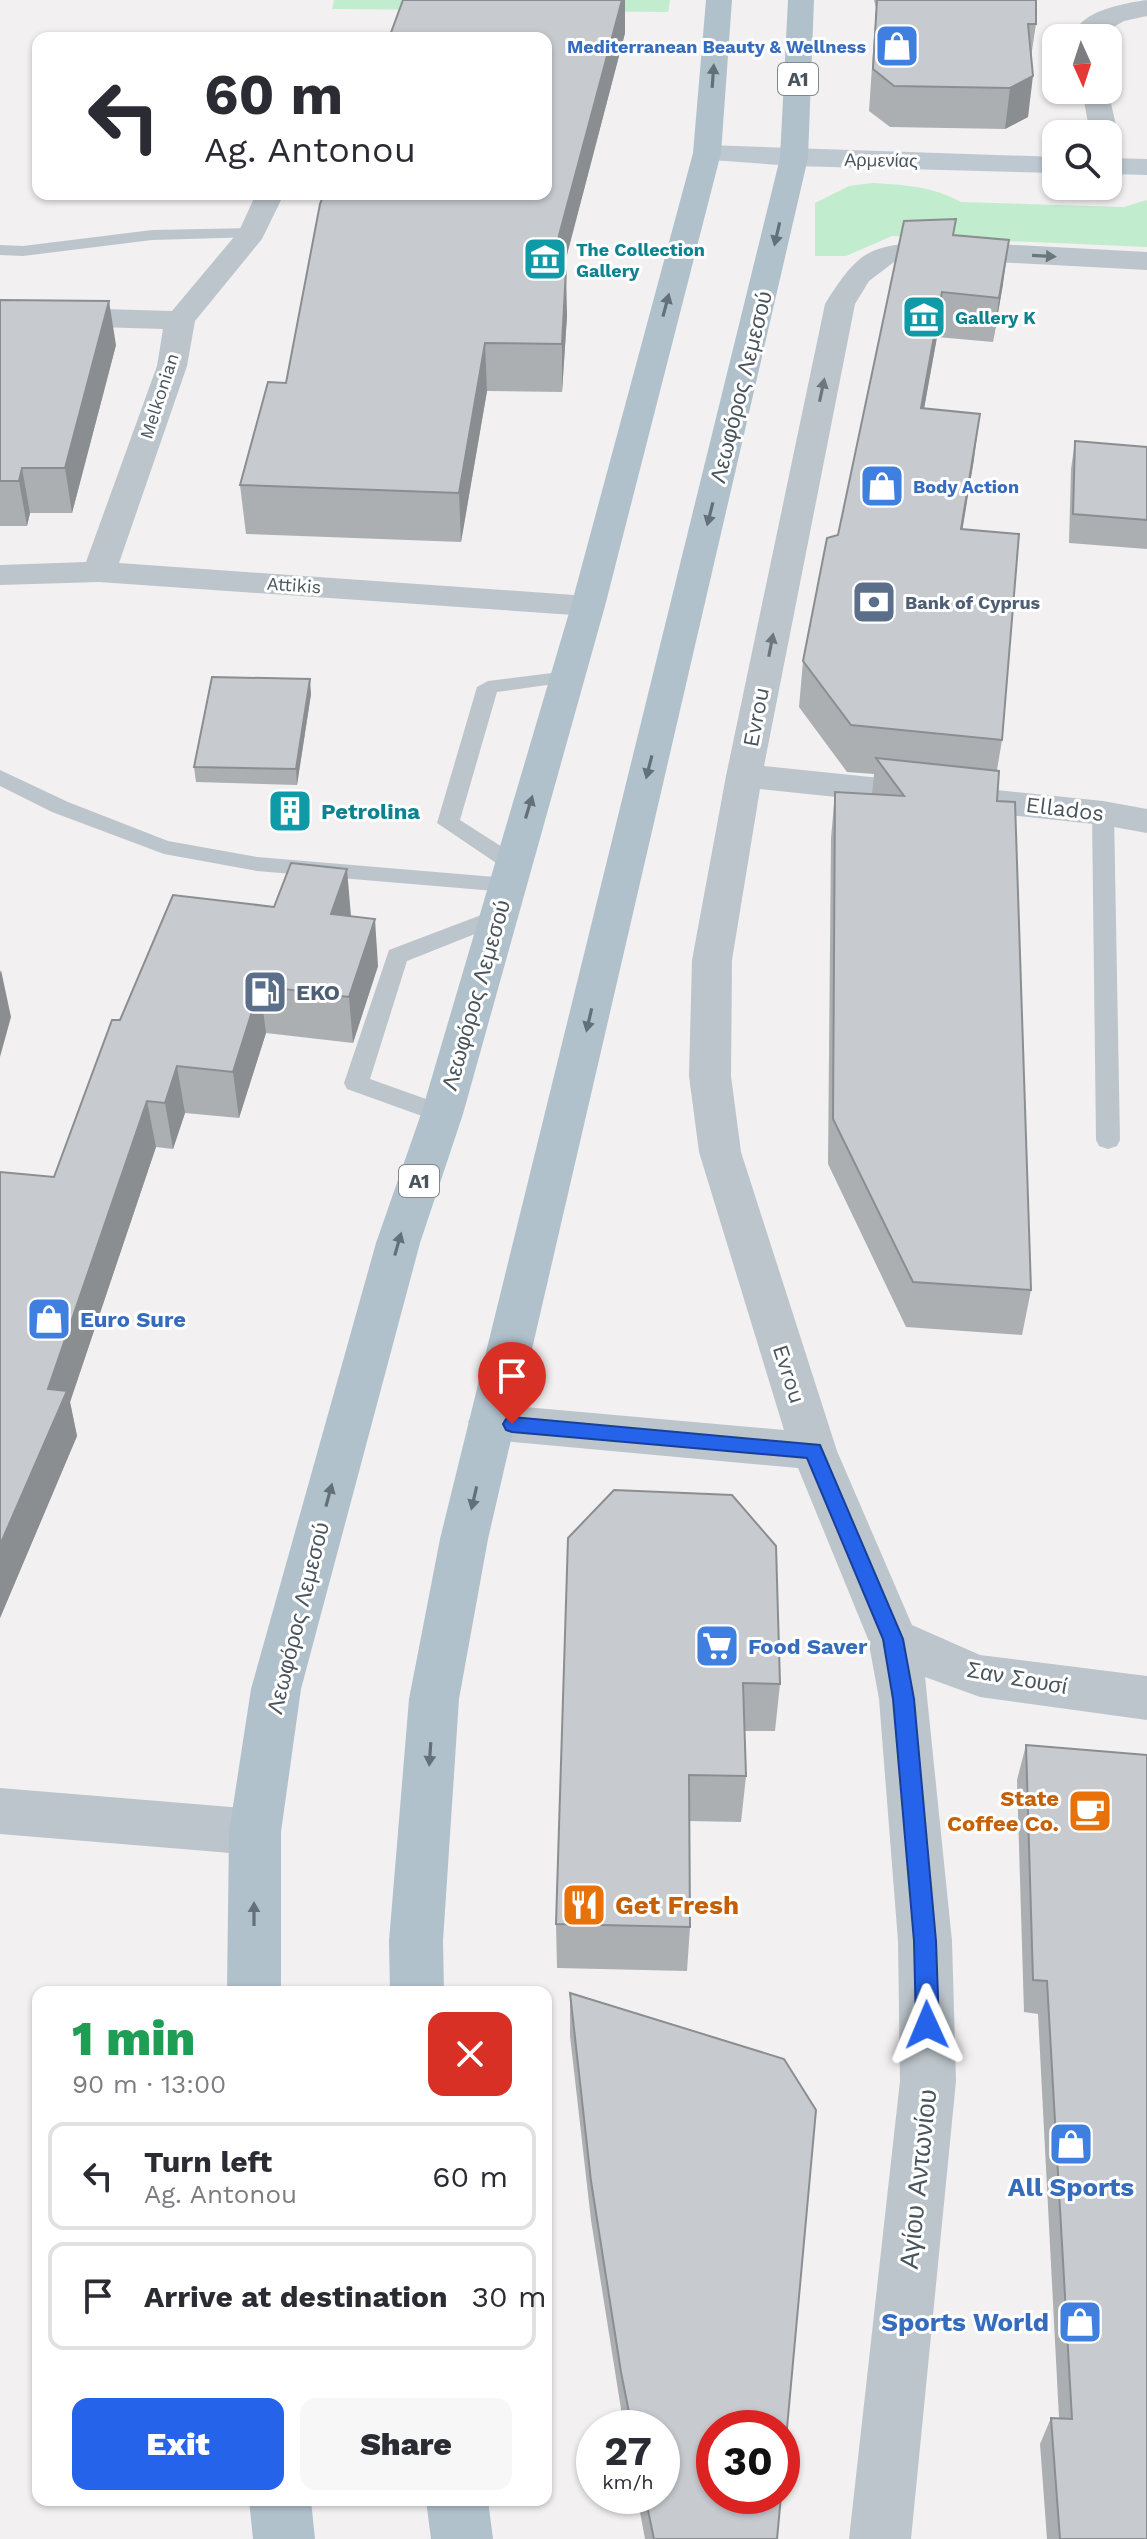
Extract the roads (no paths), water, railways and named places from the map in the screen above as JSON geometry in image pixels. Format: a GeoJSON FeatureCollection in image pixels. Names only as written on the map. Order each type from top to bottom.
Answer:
{"type":"FeatureCollection","features":[{"type":"Feature","properties":{"kind":"main road","name":"Λεωφόρος Λεμεσού"},"geometry":{"type":"LineString","coordinates":[[254,1986],[255,1832],[276,1689],[398,1243],[442,1114],[588,606],[707,153],[719,0]]}},
{"type":"Feature","properties":{"kind":"main road","name":"Λεωφόρος Λεμεσού"},"geometry":{"type":"LineString","coordinates":[[417,1986],[416,1941],[434,1699],[464,1539],[794,158],[801,0]]}},
{"type":"Feature","properties":{"kind":"main road","name":"Αρμενίας"},"geometry":{"type":"LineString","coordinates":[[707,153],[1042,165]]}},
{"type":"Feature","properties":{"kind":"main road"},"geometry":{"type":"LineString","coordinates":[[1122,163],[1147,167]]}},
{"type":"Feature","properties":{"kind":"main road"},"geometry":{"type":"LineString","coordinates":[[281,2506],[284,2539]]}},
{"type":"Feature","properties":{"kind":"main road"},"geometry":{"type":"LineString","coordinates":[[458,2506],[462,2539]]}},
{"type":"Feature","properties":{"kind":"street"},"geometry":{"type":"LineString","coordinates":[[1097,24],[1132,9],[1147,8]]}},
{"type":"Feature","properties":{"kind":"street","name":"Melkonian"},"geometry":{"type":"LineString","coordinates":[[99,572],[172,366],[180,320],[252,233],[267,200]]}},
{"type":"Feature","properties":{"kind":"street","name":"Evrou"},"geometry":{"type":"LineString","coordinates":[[814,1451],[720,1152],[710,1076],[712,960],[744,776],[840,304],[857,276],[886,254],[940,250],[1147,261]]}},
{"type":"Feature","properties":{"kind":"street"},"geometry":{"type":"LineString","coordinates":[[0,315],[180,320]]}},
{"type":"Feature","properties":{"kind":"street","name":"Attikis"},"geometry":{"type":"LineString","coordinates":[[0,575],[99,572],[588,606]]}},
{"type":"Feature","properties":{"kind":"street","name":"Ellados"},"geometry":{"type":"LineString","coordinates":[[744,776],[1103,813],[1147,821]]}},
{"type":"Feature","properties":{"kind":"street"},"geometry":{"type":"LineString","coordinates":[[491,1422],[814,1451]]}},
{"type":"Feature","properties":{"kind":"street","name":"Αγίου Αντωνίου"},"geometry":{"type":"LineString","coordinates":[[814,1451],[893,1639],[904,1699],[925,1941],[928,2081],[880,2539]]}},
{"type":"Feature","properties":{"kind":"street","name":"Σαν Σουσί"},"geometry":{"type":"LineString","coordinates":[[893,1639],[936,1660],[980,1676],[1147,1698]]}},
{"type":"Feature","properties":{"kind":"street"},"geometry":{"type":"LineString","coordinates":[[0,1811],[255,1832]]}},
{"type":"Feature","properties":{"kind":"lane"},"geometry":{"type":"LineString","coordinates":[[0,250],[39,250],[152,235],[252,233]]}},
{"type":"Feature","properties":{"kind":"lane"},"geometry":{"type":"LineString","coordinates":[[506,889],[448,823],[488,687],[568,677]]}},
{"type":"Feature","properties":{"kind":"lane"},"geometry":{"type":"LineString","coordinates":[[0,777],[60,807],[164,847],[257,864],[506,889]]}},
{"type":"Feature","properties":{"kind":"lane"},"geometry":{"type":"LineString","coordinates":[[1103,813],[1108,1140]]}},
{"type":"Feature","properties":{"kind":"lane"},"geometry":{"type":"LineString","coordinates":[[442,1114],[356,1083],[397,956],[506,889]]}},
{"type":"Feature","properties":{"kind":"place","name":"Mediterranean Beauty & Wellness"},"geometry":{"type":"Point","coordinates":[897,46]}},
{"type":"Feature","properties":{"kind":"place","name":"The Collection Gallery"},"geometry":{"type":"Point","coordinates":[545,259]}},
{"type":"Feature","properties":{"kind":"place","name":"Gallery K"},"geometry":{"type":"Point","coordinates":[924,317]}},
{"type":"Feature","properties":{"kind":"place","name":"Body Action"},"geometry":{"type":"Point","coordinates":[882,486]}},
{"type":"Feature","properties":{"kind":"place","name":"Bank of Cyprus"},"geometry":{"type":"Point","coordinates":[874,602]}},
{"type":"Feature","properties":{"kind":"place","name":"Petrolina"},"geometry":{"type":"Point","coordinates":[290,811]}},
{"type":"Feature","properties":{"kind":"place","name":"EKO"},"geometry":{"type":"Point","coordinates":[265,992]}},
{"type":"Feature","properties":{"kind":"place","name":"Euro Sure"},"geometry":{"type":"Point","coordinates":[49,1319]}},
{"type":"Feature","properties":{"kind":"place","name":"Food Saver"},"geometry":{"type":"Point","coordinates":[717,1646]}},
{"type":"Feature","properties":{"kind":"place","name":"State Coffee Co."},"geometry":{"type":"Point","coordinates":[1090,1811]}},
{"type":"Feature","properties":{"kind":"place","name":"Get Fresh"},"geometry":{"type":"Point","coordinates":[584,1905]}},
{"type":"Feature","properties":{"kind":"place","name":"All Sports"},"geometry":{"type":"Point","coordinates":[1071,2144]}},
{"type":"Feature","properties":{"kind":"place","name":"Sports World"},"geometry":{"type":"Point","coordinates":[1080,2322]}}]}
